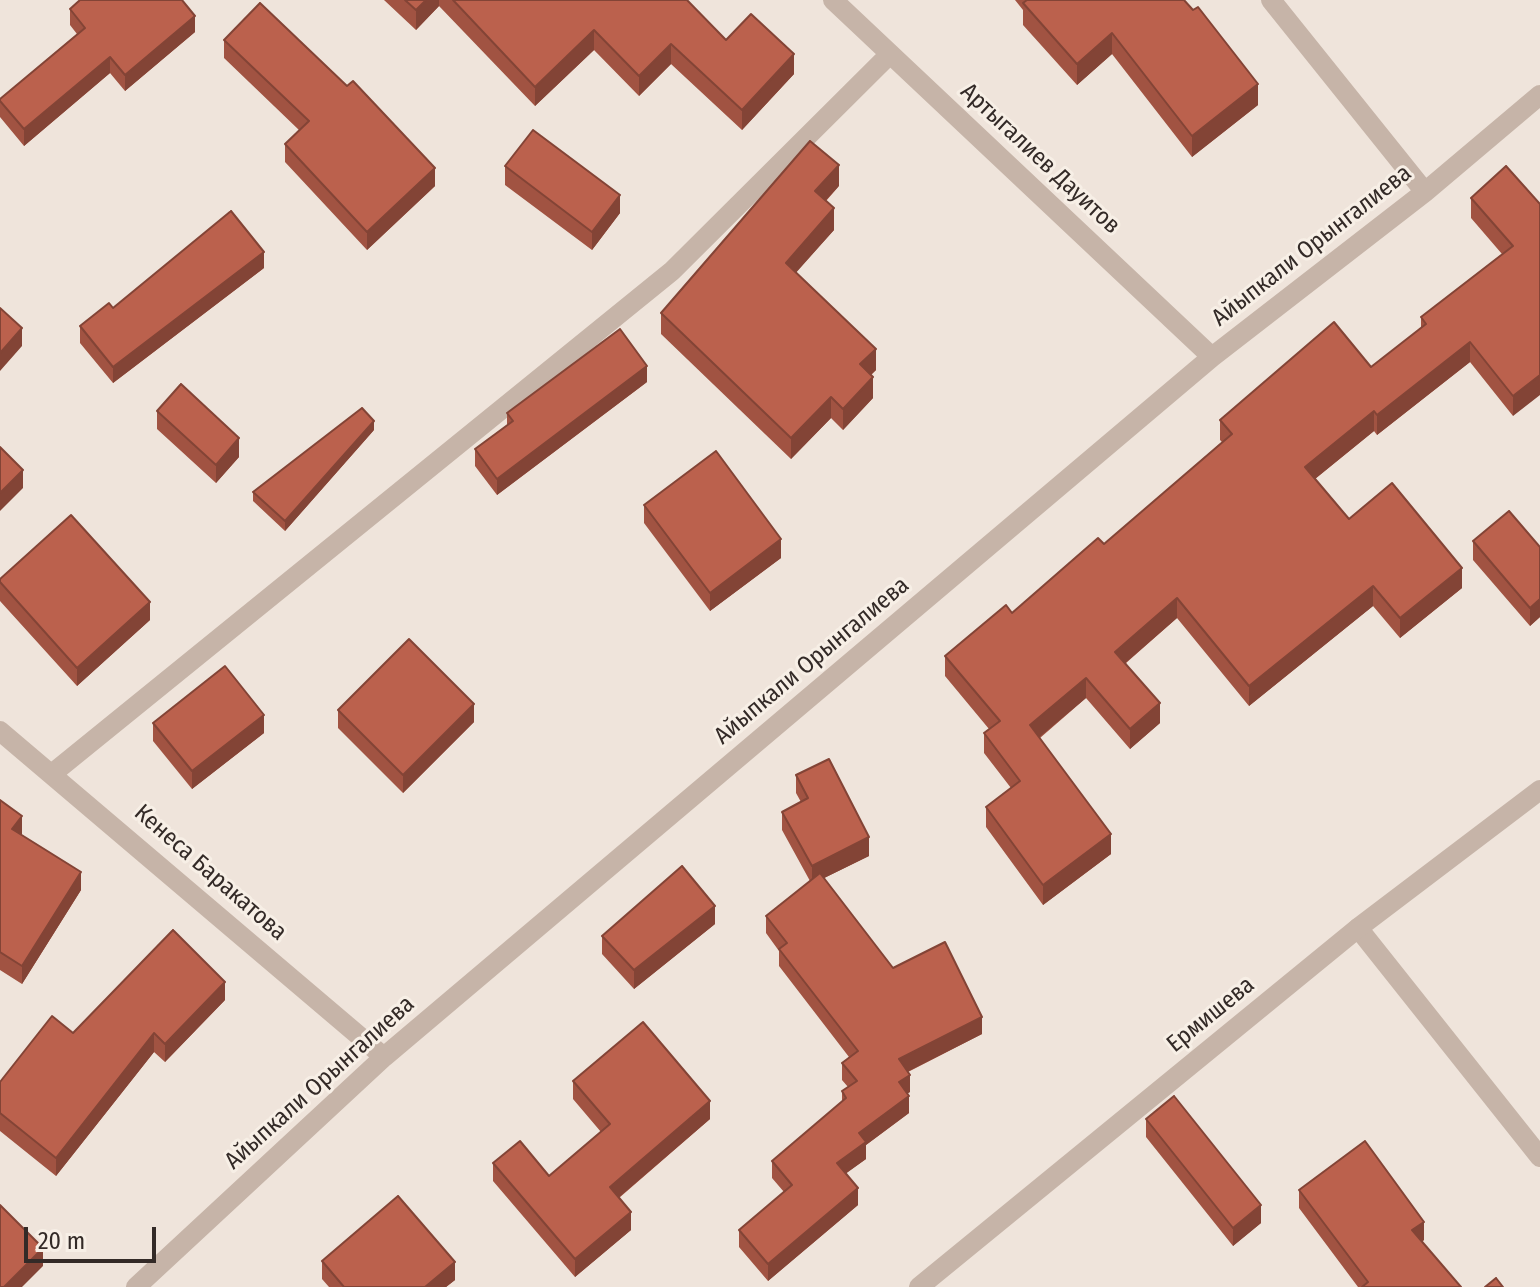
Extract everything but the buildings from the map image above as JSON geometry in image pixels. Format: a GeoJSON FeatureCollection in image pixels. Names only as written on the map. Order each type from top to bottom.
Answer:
{"type":"FeatureCollection","features":[{"type":"Feature","properties":{"kind":"street","name":"Артыгалиев Дауитов"},"geometry":{"type":"LineString","coordinates":[[833,0],[1212,357]]}},
{"type":"Feature","properties":{"kind":"street"},"geometry":{"type":"LineString","coordinates":[[1271,0],[1425,192]]}},
{"type":"Feature","properties":{"kind":"street"},"geometry":{"type":"LineString","coordinates":[[53,773],[672,271],[890,54]]}},
{"type":"Feature","properties":{"kind":"street","name":"Айыпкали Орынгалиева"},"geometry":{"type":"LineString","coordinates":[[136,1287],[384,1057],[1212,357],[1425,192],[1540,95]]}},
{"type":"Feature","properties":{"kind":"street","name":"Кенеса Баракатова"},"geometry":{"type":"LineString","coordinates":[[0,731],[384,1057]]}},
{"type":"Feature","properties":{"kind":"street","name":"Ермишева"},"geometry":{"type":"LineString","coordinates":[[919,1287],[1358,928],[1540,790]]}},
{"type":"Feature","properties":{"kind":"street"},"geometry":{"type":"LineString","coordinates":[[1358,928],[1540,1157]]}}]}
